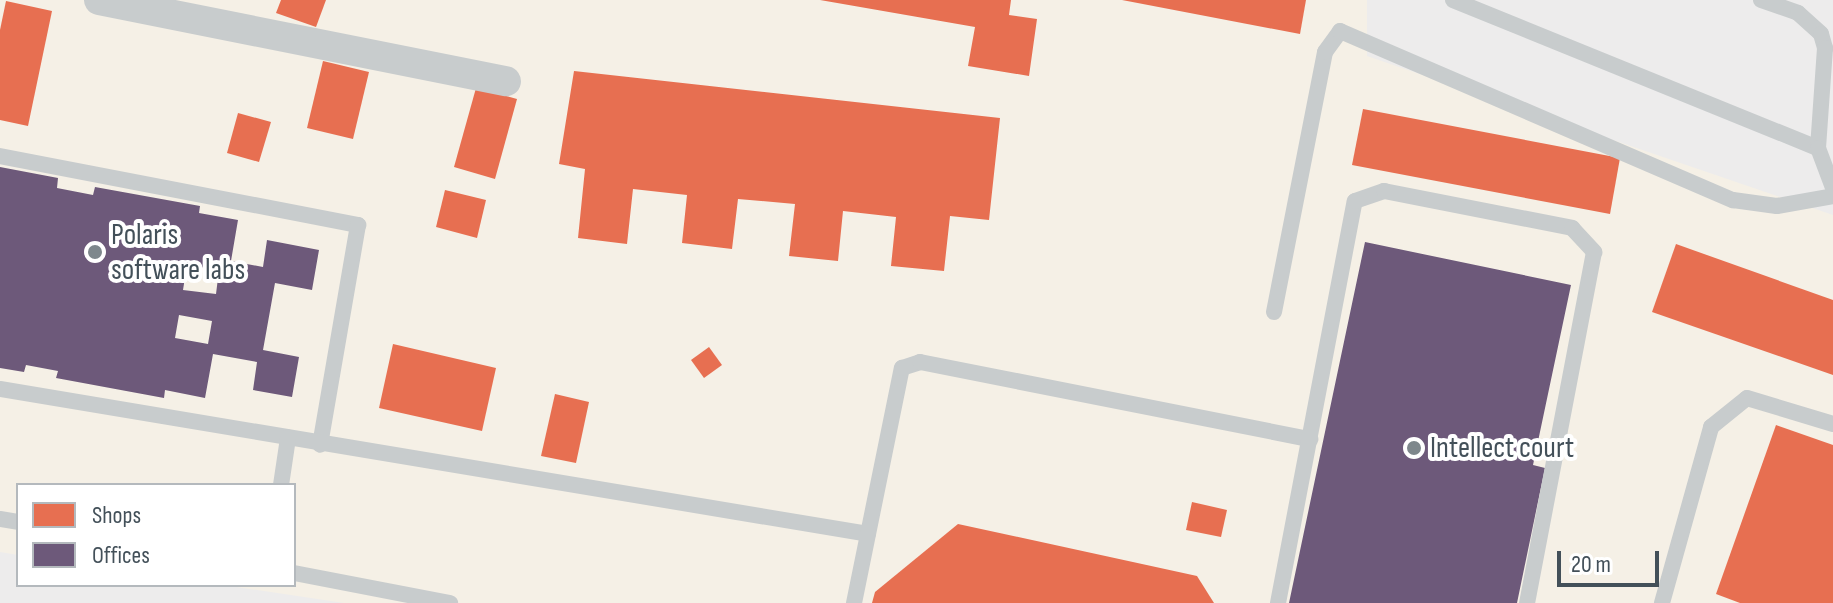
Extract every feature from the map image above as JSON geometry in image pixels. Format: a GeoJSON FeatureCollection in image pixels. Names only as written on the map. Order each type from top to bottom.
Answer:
{"type":"FeatureCollection","features":[{"type":"Feature","properties":{"kind":"street"},"geometry":{"type":"LineString","coordinates":[[99,0],[506,81]]}},
{"type":"Feature","properties":{"kind":"lane"},"geometry":{"type":"LineString","coordinates":[[1453,0],[1818,148]]}},
{"type":"Feature","properties":{"kind":"lane"},"geometry":{"type":"LineString","coordinates":[[1761,0],[1798,13],[1821,34],[1825,48],[1818,148],[1833,188]]}},
{"type":"Feature","properties":{"kind":"lane"},"geometry":{"type":"LineString","coordinates":[[1274,312],[1325,52],[1340,31],[1733,200],[1777,206],[1833,196]]}},
{"type":"Feature","properties":{"kind":"lane"},"geometry":{"type":"LineString","coordinates":[[0,156],[358,225],[320,445]]}},
{"type":"Feature","properties":{"kind":"lane"},"geometry":{"type":"LineString","coordinates":[[1278,603],[1355,201],[1384,191],[1572,228],[1594,252],[1527,603]]}},
{"type":"Feature","properties":{"kind":"lane"},"geometry":{"type":"LineString","coordinates":[[854,603],[902,368],[920,362],[1310,439]]}},
{"type":"Feature","properties":{"kind":"lane"},"geometry":{"type":"LineString","coordinates":[[0,389],[320,445],[868,534]]}},
{"type":"Feature","properties":{"kind":"lane"},"geometry":{"type":"LineString","coordinates":[[1662,603],[1711,427],[1747,398],[1833,424]]}},
{"type":"Feature","properties":{"kind":"lane"},"geometry":{"type":"LineString","coordinates":[[281,483],[288,438]]}},
{"type":"Feature","properties":{"kind":"lane"},"geometry":{"type":"LineString","coordinates":[[296,573],[450,603]]}},
{"type":"Feature","properties":{"kind":"shaded area"},"geometry":{"type":"Polygon","coordinates":[[[0,0],[1367,0],[1367,56],[1833,215],[1833,603],[344,603],[236,587],[296,587],[296,483],[16,483],[16,555],[0,552],[0,0]]]}},
{"type":"Feature","properties":{"kind":"building: Shops"},"geometry":{"type":"Polygon","coordinates":[[[281,0],[326,0],[316,27],[276,13],[281,0]]]}},
{"type":"Feature","properties":{"kind":"building: Shops"},"geometry":{"type":"Polygon","coordinates":[[[820,0],[1011,0],[1009,15],[1037,19],[1029,76],[968,66],[975,27],[820,0]]]}},
{"type":"Feature","properties":{"kind":"building: Shops"},"geometry":{"type":"Polygon","coordinates":[[[1122,0],[1306,0],[1300,34],[1122,0]]]}},
{"type":"Feature","properties":{"kind":"building: Shops"},"geometry":{"type":"Polygon","coordinates":[[[6,1],[52,11],[28,126],[0,120],[0,30],[6,1]]]}},
{"type":"Feature","properties":{"kind":"building: Shops"},"geometry":{"type":"Polygon","coordinates":[[[323,61],[369,72],[353,139],[307,128],[323,61]]]}},
{"type":"Feature","properties":{"kind":"building: Shops"},"geometry":{"type":"Polygon","coordinates":[[[574,71],[1000,118],[989,220],[950,216],[944,271],[891,266],[896,217],[843,211],[838,261],[789,256],[795,204],[738,199],[732,249],[682,243],[687,195],[633,189],[627,244],[578,238],[585,169],[559,164],[574,71]]]}},
{"type":"Feature","properties":{"kind":"building: Shops"},"geometry":{"type":"Polygon","coordinates":[[[476,88],[517,99],[495,179],[454,167],[476,88]]]}},
{"type":"Feature","properties":{"kind":"building: Shops"},"geometry":{"type":"Polygon","coordinates":[[[1363,109],[1620,158],[1610,214],[1352,165],[1363,109]]]}},
{"type":"Feature","properties":{"kind":"building: Shops"},"geometry":{"type":"Polygon","coordinates":[[[238,113],[271,122],[259,162],[227,153],[238,113]]]}},
{"type":"Feature","properties":{"kind":"building: Shops"},"geometry":{"type":"Polygon","coordinates":[[[445,190],[486,200],[477,238],[436,227],[445,190]]]}},
{"type":"Feature","properties":{"kind":"building: Shops"},"geometry":{"type":"Polygon","coordinates":[[[1676,244],[1833,300],[1833,375],[1652,312],[1676,244]]]}},
{"type":"Feature","properties":{"kind":"building: Shops"},"geometry":{"type":"Polygon","coordinates":[[[393,344],[496,368],[482,431],[379,408],[393,344]]]}},
{"type":"Feature","properties":{"kind":"building: Shops"},"geometry":{"type":"Polygon","coordinates":[[[709,347],[722,365],[704,378],[691,360],[709,347]]]}},
{"type":"Feature","properties":{"kind":"building: Shops"},"geometry":{"type":"Polygon","coordinates":[[[555,394],[589,402],[576,463],[541,456],[555,394]]]}},
{"type":"Feature","properties":{"kind":"building: Shops"},"geometry":{"type":"Polygon","coordinates":[[[1776,425],[1833,445],[1833,603],[1740,603],[1716,594],[1776,425]]]}},
{"type":"Feature","properties":{"kind":"building: Shops"},"geometry":{"type":"Polygon","coordinates":[[[1192,502],[1227,510],[1221,537],[1186,530],[1192,502]]]}},
{"type":"Feature","properties":{"kind":"building: Shops"},"geometry":{"type":"Polygon","coordinates":[[[958,524],[1197,576],[1214,603],[872,603],[875,592],[958,524]]]}},
{"type":"Feature","properties":{"kind":"building: Offices"},"geometry":{"type":"Polygon","coordinates":[[[0,167],[58,178],[57,188],[93,195],[95,187],[200,206],[199,213],[238,220],[231,261],[263,267],[267,240],[319,250],[312,290],[275,283],[263,350],[299,357],[292,397],[253,390],[257,362],[213,354],[205,398],[165,390],[164,398],[56,378],[58,371],[26,365],[24,372],[0,368],[0,167]],[[187,265],[183,290],[216,294],[219,270],[187,265]],[[179,315],[175,338],[208,344],[212,321],[179,315]]]}},
{"type":"Feature","properties":{"kind":"building: Offices"},"geometry":{"type":"Polygon","coordinates":[[[1365,242],[1571,285],[1533,465],[1545,468],[1517,603],[1289,603],[1365,242]]]}},
{"type":"Feature","properties":{"kind":"place","name":"Polaris software labs"},"geometry":{"type":"Point","coordinates":[95,252]}},
{"type":"Feature","properties":{"kind":"place","name":"Intellect court"},"geometry":{"type":"Point","coordinates":[1414,448]}}]}
